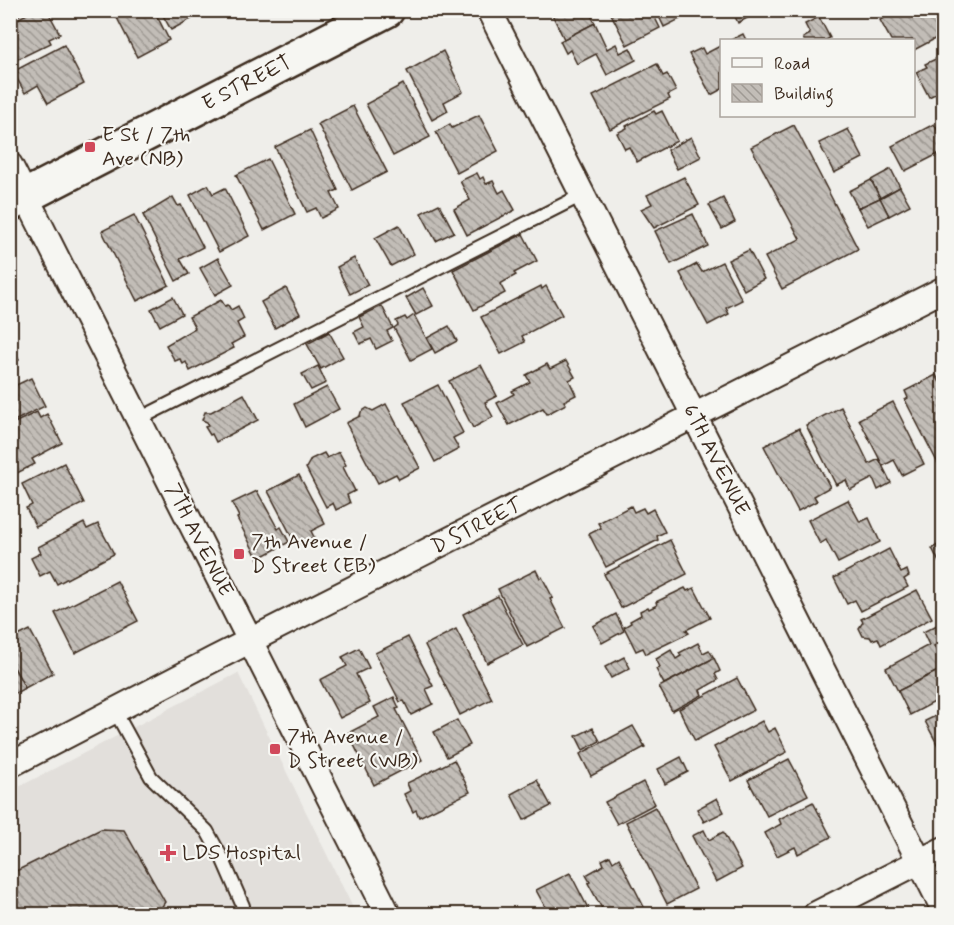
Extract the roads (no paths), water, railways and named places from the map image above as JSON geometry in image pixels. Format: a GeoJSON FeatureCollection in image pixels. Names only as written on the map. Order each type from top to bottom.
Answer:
{"type":"FeatureCollection","features":[{"type":"Feature","properties":{"kind":"street","name":"E STREET"},"geometry":{"type":"LineString","coordinates":[[18,200],[387,10]]}},
{"type":"Feature","properties":{"kind":"street","name":"6TH AVENUE"},"geometry":{"type":"LineString","coordinates":[[489,10],[944,910]]}},
{"type":"Feature","properties":{"kind":"street","name":"7TH AVENUE"},"geometry":{"type":"LineString","coordinates":[[10,165],[18,200],[139,419],[388,915]]}},
{"type":"Feature","properties":{"kind":"street","name":"D STREET"},"geometry":{"type":"LineString","coordinates":[[10,765],[944,289]]}},
{"type":"Feature","properties":{"kind":"street"},"geometry":{"type":"LineString","coordinates":[[816,915],[944,849]]}},
{"type":"Feature","properties":{"kind":"lane"},"geometry":{"type":"LineString","coordinates":[[139,419],[582,195]]}},
{"type":"Feature","properties":{"kind":"lane"},"geometry":{"type":"LineString","coordinates":[[115,711],[151,777],[207,831],[223,860],[243,906],[240,915]]}},
{"type":"Feature","properties":{"kind":"place","name":"E St / 7th Ave (NB)"},"geometry":{"type":"Point","coordinates":[90,147]}},
{"type":"Feature","properties":{"kind":"place","name":"7th Avenue / D Street (EB)"},"geometry":{"type":"Point","coordinates":[239,554]}},
{"type":"Feature","properties":{"kind":"place","name":"7th Avenue / D Street (WB)"},"geometry":{"type":"Point","coordinates":[275,749]}},
{"type":"Feature","properties":{"kind":"place","name":"LDS Hospital"},"geometry":{"type":"Point","coordinates":[168,853]}}]}
